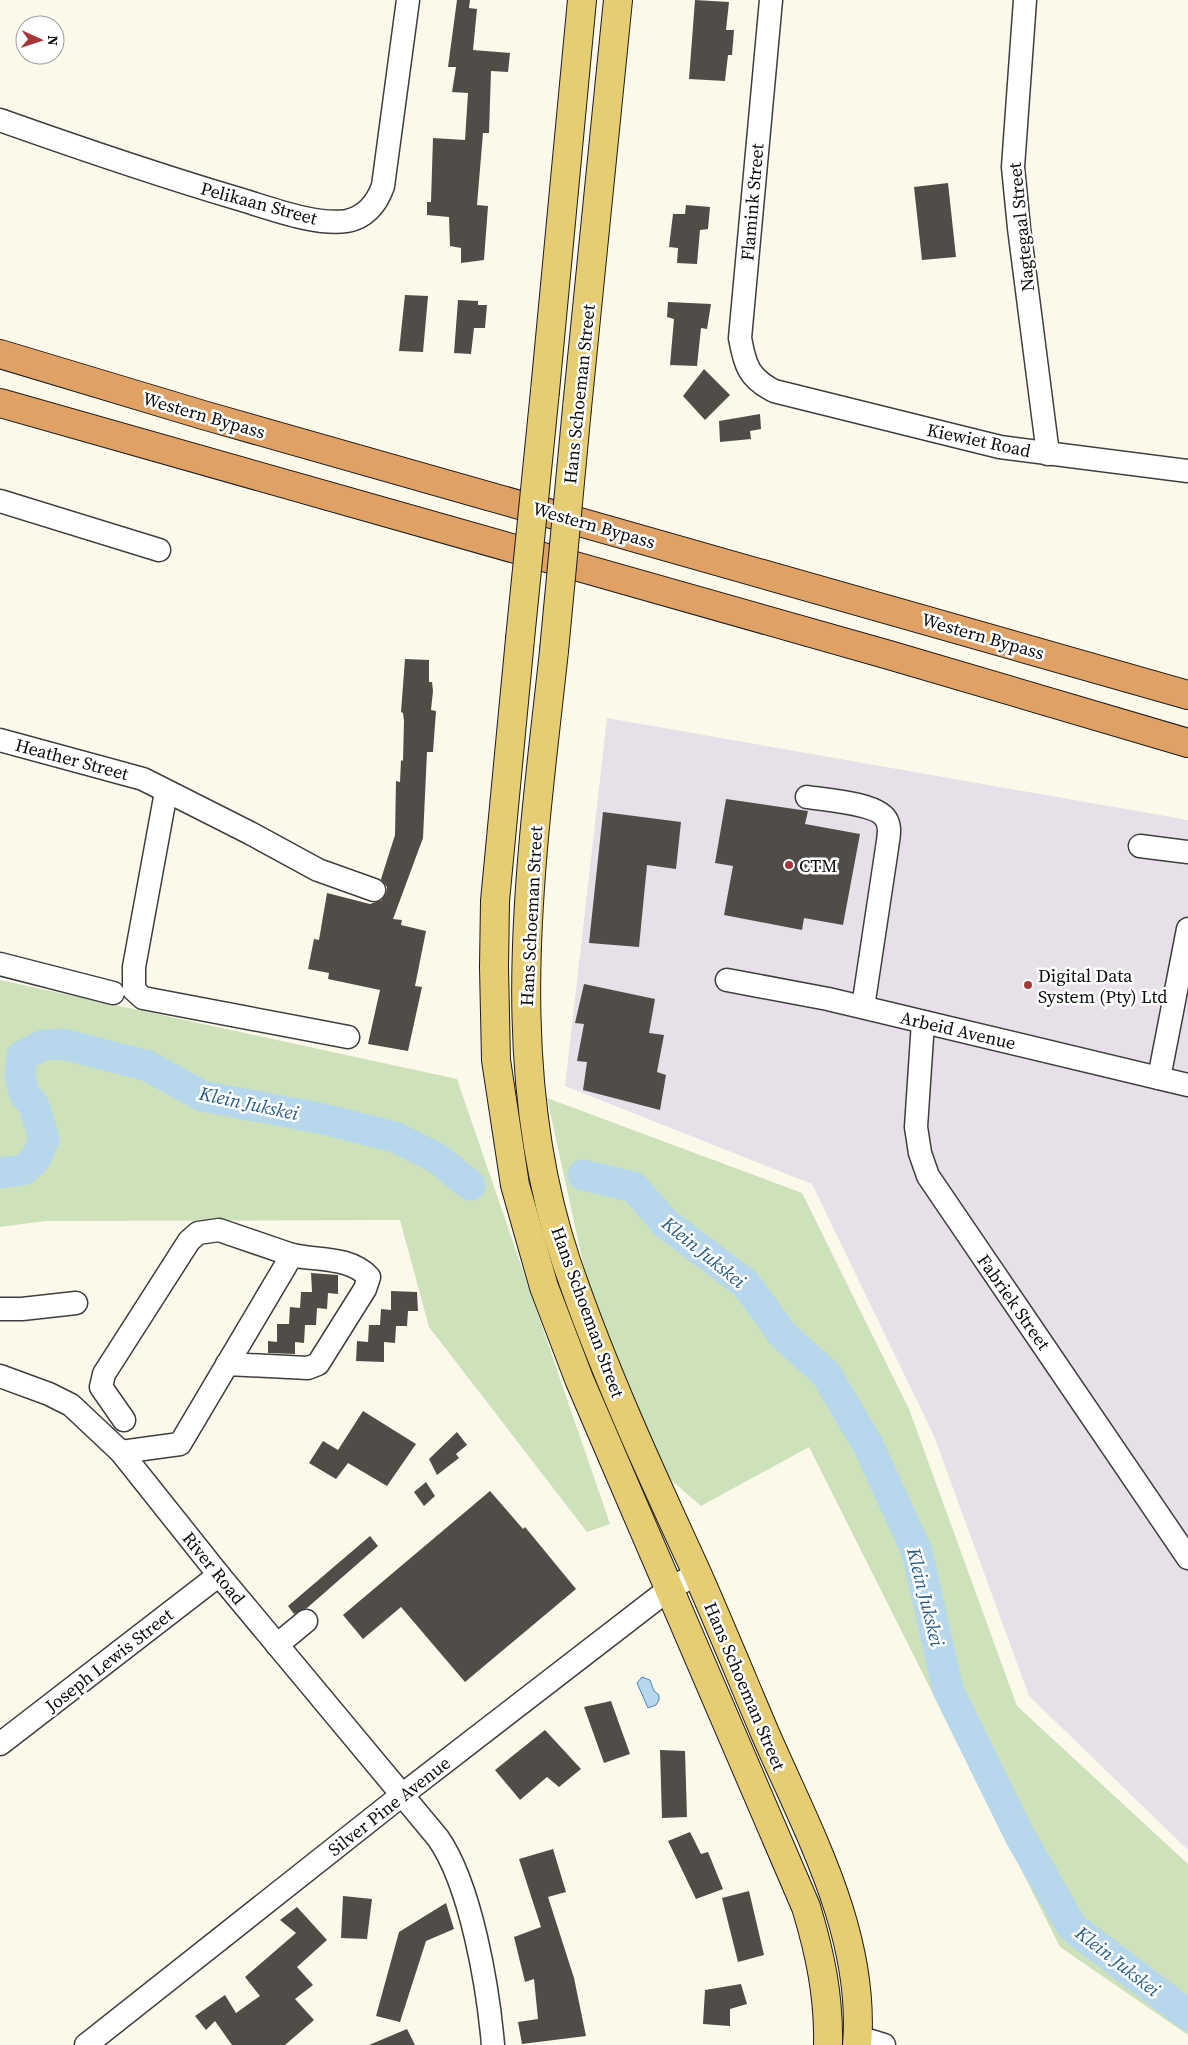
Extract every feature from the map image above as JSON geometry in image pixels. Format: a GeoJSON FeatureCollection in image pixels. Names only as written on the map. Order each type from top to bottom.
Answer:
{"type":"FeatureCollection","features":[{"type":"Feature","properties":{"kind":"highway","name":"Western Bypass"},"geometry":{"type":"LineString","coordinates":[[0,354],[212,418],[1188,694]]}},
{"type":"Feature","properties":{"kind":"highway"},"geometry":{"type":"LineString","coordinates":[[0,403],[889,655],[1188,743]]}},
{"type":"Feature","properties":{"kind":"main road","name":"Hans Schoeman Street"},"geometry":{"type":"LineString","coordinates":[[582,0],[495,902],[494,1014],[502,1108],[515,1185],[559,1330],[806,1907],[820,1951],[825,1980],[828,2045]]}},
{"type":"Feature","properties":{"kind":"main road","name":"Hans Schoeman Street"},"geometry":{"type":"LineString","coordinates":[[618,0],[533,852],[525,971],[531,1102],[542,1167],[557,1232],[582,1301],[643,1458],[697,1574],[810,1836],[841,1913],[853,1961],[858,2041]]}},
{"type":"Feature","properties":{"kind":"street","name":"Pelikaan Street"},"geometry":{"type":"LineString","coordinates":[[0,120],[159,175],[261,205],[323,220],[357,218],[373,206],[379,196],[387,170],[408,0]]}},
{"type":"Feature","properties":{"kind":"street","name":"Flamink Street"},"geometry":{"type":"LineString","coordinates":[[771,0],[740,338],[749,371],[758,382],[774,391]]}},
{"type":"Feature","properties":{"kind":"street","name":"Nagtegaal Street"},"geometry":{"type":"LineString","coordinates":[[1025,0],[1013,167],[1048,454]]}},
{"type":"Feature","properties":{"kind":"street","name":"Kiewiet Road"},"geometry":{"type":"LineString","coordinates":[[774,391],[1000,447],[1188,471]]}},
{"type":"Feature","properties":{"kind":"street"},"geometry":{"type":"LineString","coordinates":[[0,501],[159,550]]}},
{"type":"Feature","properties":{"kind":"street","name":"Heather Street"},"geometry":{"type":"LineString","coordinates":[[0,740],[144,779],[318,870],[374,890]]}},
{"type":"Feature","properties":{"kind":"street"},"geometry":{"type":"LineString","coordinates":[[166,792],[134,967],[134,990],[143,998],[348,1037]]}},
{"type":"Feature","properties":{"kind":"street"},"geometry":{"type":"LineString","coordinates":[[807,797],[873,808],[886,818],[888,823],[887,848],[863,1008]]}},
{"type":"Feature","properties":{"kind":"street"},"geometry":{"type":"LineString","coordinates":[[1140,846],[1188,852]]}},
{"type":"Feature","properties":{"kind":"street"},"geometry":{"type":"LineString","coordinates":[[1159,1078],[1188,929]]}},
{"type":"Feature","properties":{"kind":"street"},"geometry":{"type":"LineString","coordinates":[[0,964],[113,993]]}},
{"type":"Feature","properties":{"kind":"street","name":"Arbeid Avenue"},"geometry":{"type":"LineString","coordinates":[[727,980],[863,1008],[1188,1085]]}},
{"type":"Feature","properties":{"kind":"street","name":"Fabriek Street"},"geometry":{"type":"LineString","coordinates":[[923,1022],[916,1127],[920,1153],[928,1176],[1188,1558]]}},
{"type":"Feature","properties":{"kind":"street"},"geometry":{"type":"LineString","coordinates":[[124,1420],[101,1387],[104,1374],[189,1241],[198,1233],[219,1230],[292,1255],[310,1259],[335,1260],[359,1268],[368,1277],[365,1289],[318,1364],[308,1368],[227,1364]]}},
{"type":"Feature","properties":{"kind":"street"},"geometry":{"type":"LineString","coordinates":[[122,1452],[180,1444],[292,1255]]}},
{"type":"Feature","properties":{"kind":"street"},"geometry":{"type":"LineString","coordinates":[[0,1309],[22,1309],[76,1303]]}},
{"type":"Feature","properties":{"kind":"street","name":"River Road"},"geometry":{"type":"LineString","coordinates":[[0,1376],[49,1394],[71,1405],[122,1452],[219,1575],[438,1838],[457,1872],[480,1958],[490,2012],[493,2045]]}},
{"type":"Feature","properties":{"kind":"street","name":"Silver Pine Avenue"},"geometry":{"type":"LineString","coordinates":[[86,2045],[402,1795],[669,1588],[697,1574]]}},
{"type":"Feature","properties":{"kind":"street","name":"Joseph Lewis Street"},"geometry":{"type":"LineString","coordinates":[[0,1744],[219,1575]]}},
{"type":"Feature","properties":{"kind":"street"},"geometry":{"type":"LineString","coordinates":[[277,1645],[306,1621]]}},
{"type":"Feature","properties":{"kind":"street"},"geometry":{"type":"LineString","coordinates":[[858,2041],[884,2045]]}},
{"type":"Feature","properties":{"kind":"shaded area"},"geometry":{"type":"Polygon","coordinates":[[[607,718],[1188,820],[1188,1850],[1029,1696],[934,1436],[812,1184],[565,1086],[607,718]]]}},
{"type":"Feature","properties":{"kind":"green space"},"geometry":{"type":"Polygon","coordinates":[[[0,980],[457,1079],[610,1524],[587,1532],[429,1327],[400,1220],[45,1221],[0,1227],[0,980]]]}},
{"type":"Feature","properties":{"kind":"green space"},"geometry":{"type":"Polygon","coordinates":[[[547,1098],[802,1193],[909,1409],[1017,1706],[1188,1864],[1188,2035],[1060,1947],[809,1447],[701,1506],[663,1473],[587,1281],[547,1098]]]}},
{"type":"Feature","properties":{"kind":"water"},"geometry":{"type":"Polygon","coordinates":[[[642,1677],[650,1680],[654,1691],[659,1695],[656,1705],[648,1708],[637,1683],[642,1677]]]}},
{"type":"Feature","properties":{"kind":"building"},"geometry":{"type":"Polygon","coordinates":[[[457,0],[470,0],[469,8],[477,9],[473,50],[510,53],[508,72],[491,71],[489,133],[483,133],[477,205],[488,206],[484,260],[461,263],[461,248],[450,246],[449,217],[427,215],[427,202],[431,202],[433,138],[465,140],[468,93],[452,92],[456,67],[448,67],[457,0]]]}},
{"type":"Feature","properties":{"kind":"building"},"geometry":{"type":"Polygon","coordinates":[[[695,0],[729,2],[726,30],[734,30],[732,55],[728,55],[725,81],[689,79],[695,0]]]}},
{"type":"Feature","properties":{"kind":"building"},"geometry":{"type":"Polygon","coordinates":[[[948,183],[956,257],[922,260],[914,187],[948,183]]]}},
{"type":"Feature","properties":{"kind":"building"},"geometry":{"type":"Polygon","coordinates":[[[686,205],[710,207],[708,229],[700,230],[697,264],[677,263],[678,248],[669,247],[673,214],[685,214],[686,205]]]}},
{"type":"Feature","properties":{"kind":"building"},"geometry":{"type":"Polygon","coordinates":[[[405,295],[428,296],[423,352],[399,351],[405,295]]]}},
{"type":"Feature","properties":{"kind":"building"},"geometry":{"type":"Polygon","coordinates":[[[458,300],[478,301],[478,305],[487,305],[485,328],[474,328],[471,354],[454,353],[458,300]]]}},
{"type":"Feature","properties":{"kind":"building"},"geometry":{"type":"Polygon","coordinates":[[[668,302],[711,304],[707,329],[701,328],[697,366],[670,365],[674,319],[667,317],[668,302]]]}},
{"type":"Feature","properties":{"kind":"building"},"geometry":{"type":"Polygon","coordinates":[[[704,369],[730,395],[705,420],[683,396],[704,369]]]}},
{"type":"Feature","properties":{"kind":"building"},"geometry":{"type":"Polygon","coordinates":[[[760,414],[761,429],[750,431],[751,439],[720,442],[719,421],[760,414]]]}},
{"type":"Feature","properties":{"kind":"building"},"geometry":{"type":"Polygon","coordinates":[[[405,659],[429,660],[429,682],[432,682],[433,691],[431,710],[436,711],[433,752],[427,752],[423,838],[393,919],[402,920],[401,925],[426,931],[415,986],[422,987],[408,1051],[368,1044],[380,990],[328,979],[329,973],[308,969],[314,939],[319,940],[327,893],[370,904],[382,900],[386,894],[387,887],[381,879],[395,835],[396,781],[400,782],[401,760],[403,761],[404,721],[403,713],[401,712],[405,659]]]}},
{"type":"Feature","properties":{"kind":"building","name":"CTM"},"geometry":{"type":"Polygon","coordinates":[[[726,799],[808,811],[805,824],[860,834],[843,925],[804,918],[802,930],[724,915],[733,866],[715,863],[726,799]]]}},
{"type":"Feature","properties":{"kind":"building"},"geometry":{"type":"Polygon","coordinates":[[[603,812],[681,822],[676,869],[647,865],[639,947],[589,943],[603,812]]]}},
{"type":"Feature","properties":{"kind":"building"},"geometry":{"type":"Polygon","coordinates":[[[584,984],[655,999],[649,1033],[664,1035],[657,1072],[666,1075],[660,1110],[583,1090],[587,1062],[577,1061],[584,1024],[575,1023],[584,984]]]}},
{"type":"Feature","properties":{"kind":"building"},"geometry":{"type":"Polygon","coordinates":[[[311,1273],[338,1275],[338,1294],[328,1293],[327,1309],[317,1308],[316,1325],[305,1325],[304,1343],[295,1342],[295,1354],[268,1353],[268,1341],[277,1342],[277,1324],[289,1324],[290,1307],[300,1308],[301,1292],[312,1292],[311,1273]]]}},
{"type":"Feature","properties":{"kind":"building"},"geometry":{"type":"Polygon","coordinates":[[[391,1291],[417,1292],[418,1311],[408,1311],[407,1326],[396,1326],[395,1343],[384,1342],[384,1362],[356,1361],[357,1341],[368,1342],[369,1325],[380,1325],[381,1309],[391,1310],[391,1291]]]}},
{"type":"Feature","properties":{"kind":"building"},"geometry":{"type":"Polygon","coordinates":[[[363,1411],[416,1444],[387,1486],[348,1463],[336,1479],[309,1463],[323,1441],[338,1450],[363,1411]]]}},
{"type":"Feature","properties":{"kind":"building"},"geometry":{"type":"Polygon","coordinates":[[[457,1432],[467,1445],[456,1454],[459,1458],[437,1475],[429,1459],[457,1432]]]}},
{"type":"Feature","properties":{"kind":"building"},"geometry":{"type":"Polygon","coordinates":[[[426,1482],[435,1496],[424,1506],[414,1492],[426,1482]]]}},
{"type":"Feature","properties":{"kind":"building"},"geometry":{"type":"Polygon","coordinates":[[[490,1491],[523,1529],[525,1527],[576,1589],[465,1682],[401,1607],[363,1639],[343,1615],[490,1491]]]}},
{"type":"Feature","properties":{"kind":"building"},"geometry":{"type":"Polygon","coordinates":[[[370,1536],[378,1546],[307,1608],[294,1614],[288,1606],[370,1536]]]}},
{"type":"Feature","properties":{"kind":"building"},"geometry":{"type":"Polygon","coordinates":[[[611,1701],[630,1754],[604,1763],[584,1707],[611,1701]]]}},
{"type":"Feature","properties":{"kind":"building"},"geometry":{"type":"Polygon","coordinates":[[[545,1730],[581,1769],[559,1787],[547,1777],[520,1800],[495,1770],[545,1730]]]}},
{"type":"Feature","properties":{"kind":"building"},"geometry":{"type":"Polygon","coordinates":[[[660,1750],[685,1751],[687,1817],[662,1818],[660,1750]]]}},
{"type":"Feature","properties":{"kind":"building"},"geometry":{"type":"Polygon","coordinates":[[[690,1832],[701,1854],[708,1852],[723,1889],[696,1899],[668,1841],[690,1832]]]}},
{"type":"Feature","properties":{"kind":"building"},"geometry":{"type":"Polygon","coordinates":[[[553,1849],[566,1892],[548,1897],[574,1978],[586,2036],[522,2044],[518,2022],[538,2019],[534,1979],[525,1982],[514,1937],[541,1927],[519,1859],[553,1849]]]}},
{"type":"Feature","properties":{"kind":"building"},"geometry":{"type":"Polygon","coordinates":[[[749,1891],[764,1955],[738,1962],[722,1898],[749,1891]]]}},
{"type":"Feature","properties":{"kind":"building"},"geometry":{"type":"Polygon","coordinates":[[[343,1896],[372,1899],[367,1939],[341,1938],[343,1896]]]}},
{"type":"Feature","properties":{"kind":"building"},"geometry":{"type":"Polygon","coordinates":[[[446,1903],[454,1929],[426,1941],[400,2022],[376,2016],[399,1932],[446,1903]]]}},
{"type":"Feature","properties":{"kind":"building"},"geometry":{"type":"Polygon","coordinates":[[[297,1907],[327,1940],[297,1967],[313,1985],[295,1999],[314,2020],[285,2045],[232,2045],[215,2021],[206,2030],[195,2016],[225,1995],[236,2013],[260,1996],[245,1977],[296,1933],[280,1920],[297,1907]]]}},
{"type":"Feature","properties":{"kind":"building"},"geometry":{"type":"Polygon","coordinates":[[[741,1984],[747,2004],[730,2009],[730,2026],[703,2024],[705,1990],[741,1984]]]}},
{"type":"Feature","properties":{"kind":"building"},"geometry":{"type":"Polygon","coordinates":[[[407,2029],[415,2045],[369,2045],[407,2029]]]}},
{"type":"Feature","properties":{"kind":"waterway","name":"Klein Jukskei"},"geometry":{"type":"LineString","coordinates":[[0,1173],[23,1170],[36,1158],[44,1139],[34,1106],[24,1093],[20,1076],[22,1056],[43,1045],[63,1044],[148,1066],[202,1096],[324,1119],[395,1137],[437,1158],[470,1185]]}},
{"type":"Feature","properties":{"kind":"waterway","name":"Klein Jukskei"},"geometry":{"type":"LineString","coordinates":[[583,1175],[634,1187],[665,1223],[746,1284],[783,1335],[826,1374],[868,1445],[917,1552],[948,1690],[1020,1836],[1072,1927],[1188,2015]]}},
{"type":"Feature","properties":{"kind":"place","name":"CTM"},"geometry":{"type":"Point","coordinates":[789,865]}},
{"type":"Feature","properties":{"kind":"place","name":"Digital Data System (Pty) Ltd"},"geometry":{"type":"Point","coordinates":[1028,985]}}]}
